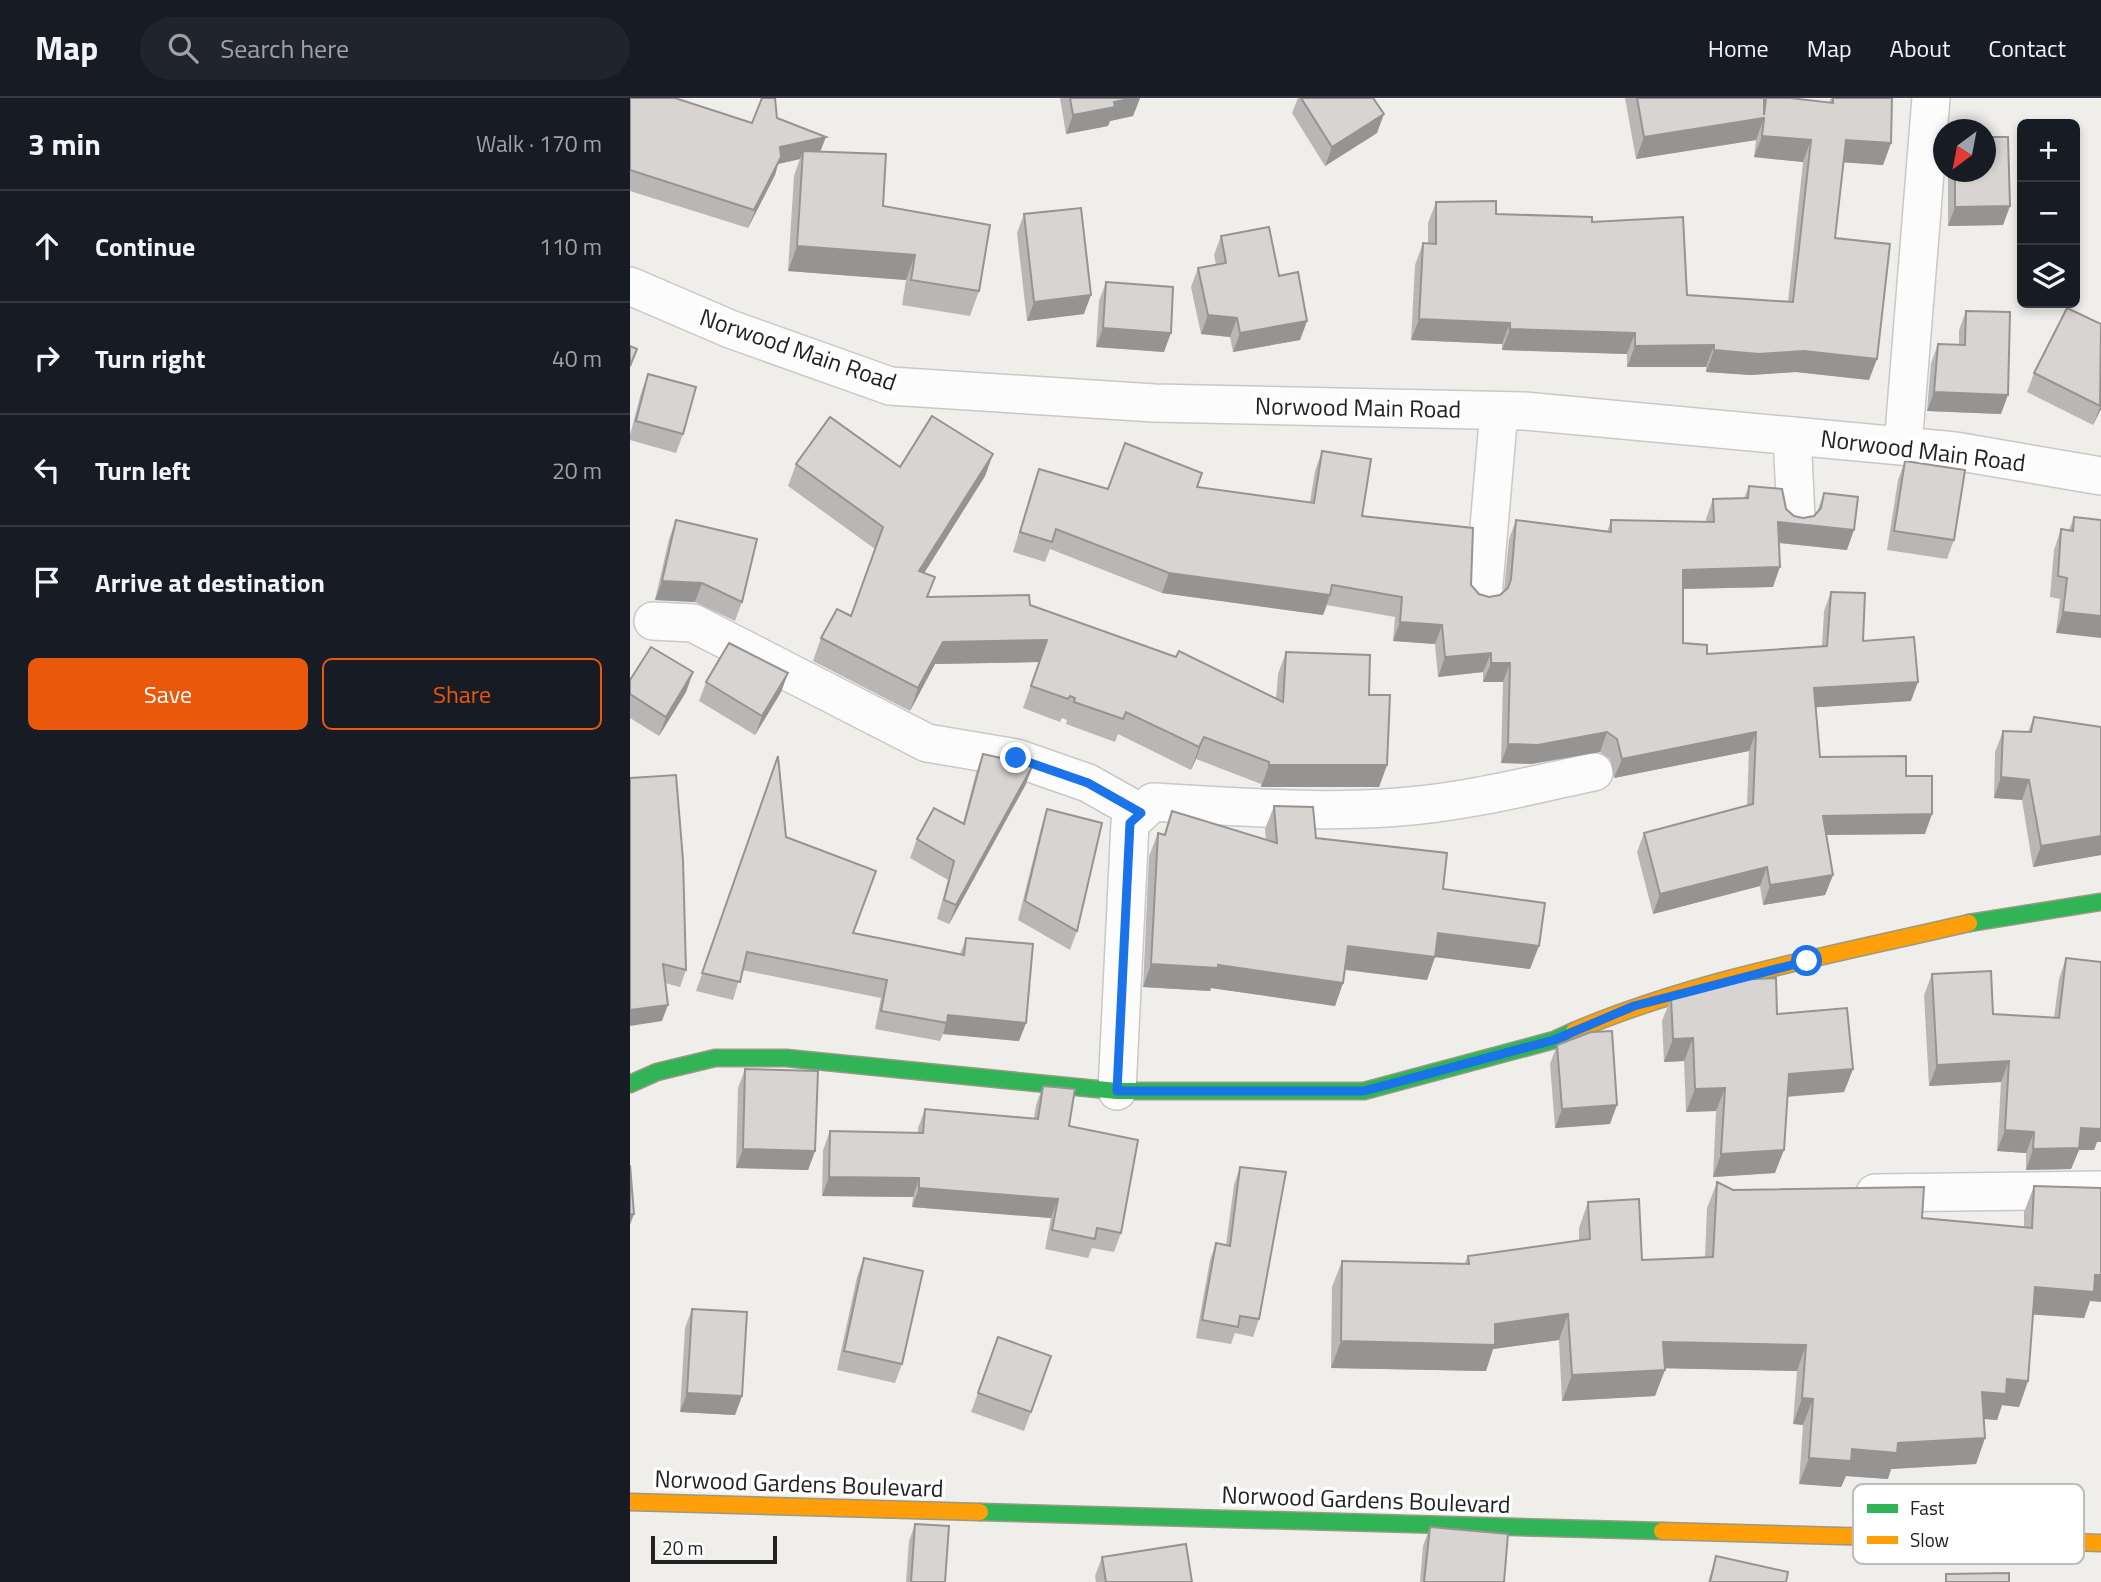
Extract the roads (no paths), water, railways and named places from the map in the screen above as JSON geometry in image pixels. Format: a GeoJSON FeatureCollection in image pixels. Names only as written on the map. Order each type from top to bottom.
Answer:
{"type":"FeatureCollection","features":[{"type":"Feature","properties":{"kind":"street"},"geometry":{"type":"LineString","coordinates":[[1903,446],[1931,98]]}},
{"type":"Feature","properties":{"kind":"street","name":"Norwood Main Road"},"geometry":{"type":"LineString","coordinates":[[630,286],[730,330],[890,386],[1154,403],[1499,411],[1955,451],[2101,476]]}},
{"type":"Feature","properties":{"kind":"street"},"geometry":{"type":"LineString","coordinates":[[1483,596],[1499,411]]}},
{"type":"Feature","properties":{"kind":"street"},"geometry":{"type":"LineString","coordinates":[[1792,436],[1796,517]]}},
{"type":"Feature","properties":{"kind":"street"},"geometry":{"type":"LineString","coordinates":[[653,621],[693,623],[927,743],[1016,758],[1088,783],[1141,813]]}},
{"type":"Feature","properties":{"kind":"street"},"geometry":{"type":"LineString","coordinates":[[1117,1091],[1130,823],[1153,802],[1279,809],[1374,807],[1449,801],[1594,772]]}},
{"type":"Feature","properties":{"kind":"street"},"geometry":{"type":"LineString","coordinates":[[630,1084],[657,1072],[715,1058],[786,1058],[1117,1091],[1364,1091],[1554,1040],[1634,1006],[1721,982],[1973,922],[2101,902]]}},
{"type":"Feature","properties":{"kind":"street"},"geometry":{"type":"LineString","coordinates":[[1844,1193],[2101,1190]]}},
{"type":"Feature","properties":{"kind":"street","name":"Norwood Gardens Boulevard"},"geometry":{"type":"LineString","coordinates":[[630,1502],[1853,1536]]}}]}
